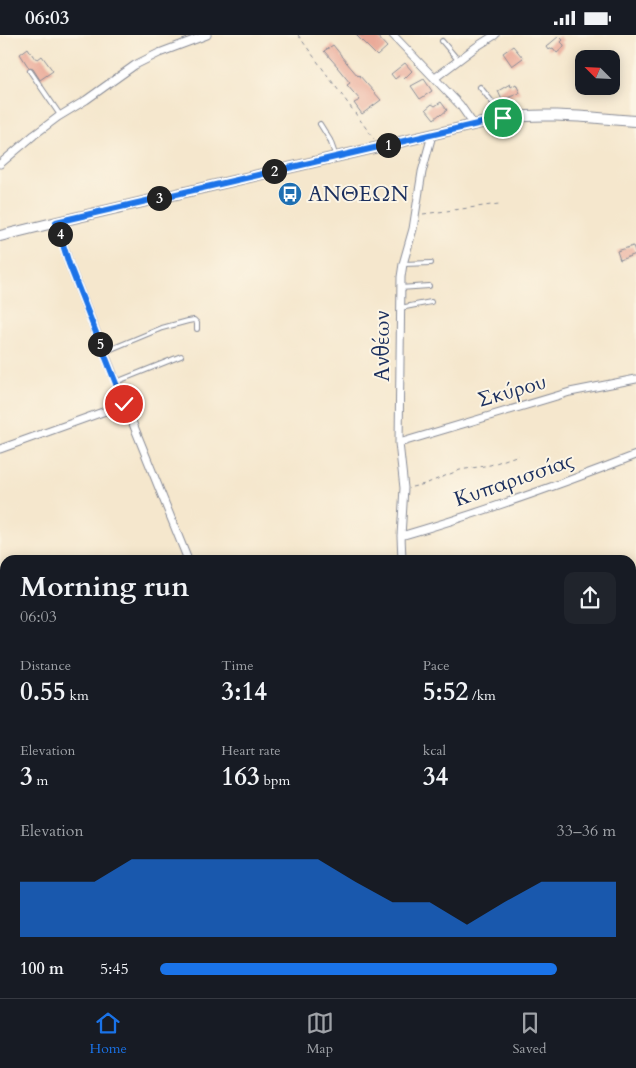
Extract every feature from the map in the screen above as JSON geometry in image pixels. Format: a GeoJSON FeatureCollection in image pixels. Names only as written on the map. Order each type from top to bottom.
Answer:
{"type":"FeatureCollection","features":[{"type":"Feature","properties":{"kind":"street"},"geometry":{"type":"LineString","coordinates":[[0,164],[60,115],[86,100],[135,65],[159,53],[207,35]]}},
{"type":"Feature","properties":{"kind":"street"},"geometry":{"type":"LineString","coordinates":[[393,35],[435,77],[460,105],[474,125]]}},
{"type":"Feature","properties":{"kind":"street"},"geometry":{"type":"LineString","coordinates":[[435,77],[495,35]]}},
{"type":"Feature","properties":{"kind":"street"},"geometry":{"type":"LineString","coordinates":[[0,236],[503,118],[545,115],[636,121]]}},
{"type":"Feature","properties":{"kind":"street","name":"Ανθέων"},"geometry":{"type":"LineString","coordinates":[[402,555],[404,488],[399,443],[400,288],[403,264],[413,229],[422,172],[432,135]]}},
{"type":"Feature","properties":{"kind":"street"},"geometry":{"type":"LineString","coordinates":[[56,222],[69,264],[186,555]]}},
{"type":"Feature","properties":{"kind":"street","name":"Σκύρου"},"geometry":{"type":"LineString","coordinates":[[399,443],[570,392],[636,379]]}},
{"type":"Feature","properties":{"kind":"street"},"geometry":{"type":"LineString","coordinates":[[0,449],[124,404]]}},
{"type":"Feature","properties":{"kind":"street","name":"Κυπαρισσίας"},"geometry":{"type":"LineString","coordinates":[[402,536],[538,492],[636,455]]}},
{"type":"Feature","properties":{"kind":"lane"},"geometry":{"type":"LineString","coordinates":[[442,41],[458,60]]}},
{"type":"Feature","properties":{"kind":"lane"},"geometry":{"type":"LineString","coordinates":[[30,71],[60,115]]}},
{"type":"Feature","properties":{"kind":"lane"},"geometry":{"type":"LineString","coordinates":[[480,87],[503,118]]}},
{"type":"Feature","properties":{"kind":"lane"},"geometry":{"type":"LineString","coordinates":[[320,125],[330,140],[336,157]]}},
{"type":"Feature","properties":{"kind":"lane"},"geometry":{"type":"LineString","coordinates":[[403,264],[431,263]]}},
{"type":"Feature","properties":{"kind":"lane"},"geometry":{"type":"LineString","coordinates":[[400,288],[429,286]]}},
{"type":"Feature","properties":{"kind":"lane"},"geometry":{"type":"LineString","coordinates":[[400,308],[432,301]]}},
{"type":"Feature","properties":{"kind":"lane"},"geometry":{"type":"LineString","coordinates":[[104,352],[162,328],[188,321],[194,320],[197,323],[197,329]]}},
{"type":"Feature","properties":{"kind":"lane"},"geometry":{"type":"LineString","coordinates":[[116,382],[181,356]]}},
{"type":"Feature","properties":{"kind":"path"},"geometry":{"type":"LineString","coordinates":[[298,35],[379,147]]}},
{"type":"Feature","properties":{"kind":"path"},"geometry":{"type":"LineString","coordinates":[[415,215],[499,204]]}},
{"type":"Feature","properties":{"kind":"path"},"geometry":{"type":"LineString","coordinates":[[404,488],[425,484],[460,470],[490,465],[520,455]]}},
{"type":"Feature","properties":{"kind":"building"},"geometry":{"type":"Polygon","coordinates":[[[356,35],[376,35],[387,47],[377,56],[356,35]]]}},
{"type":"Feature","properties":{"kind":"building"},"geometry":{"type":"Polygon","coordinates":[[[559,36],[563,40],[561,42],[564,47],[557,53],[553,48],[548,50],[546,47],[559,36]]]}},
{"type":"Feature","properties":{"kind":"building"},"geometry":{"type":"Polygon","coordinates":[[[333,45],[358,76],[381,100],[362,114],[354,103],[360,100],[347,85],[350,83],[324,51],[333,45]]]}},
{"type":"Feature","properties":{"kind":"building"},"geometry":{"type":"Polygon","coordinates":[[[513,46],[523,58],[512,66],[503,53],[513,46]]]}},
{"type":"Feature","properties":{"kind":"building"},"geometry":{"type":"Polygon","coordinates":[[[28,48],[33,56],[38,59],[42,56],[53,71],[40,80],[20,54],[28,48]]]}},
{"type":"Feature","properties":{"kind":"building"},"geometry":{"type":"Polygon","coordinates":[[[405,63],[412,71],[404,79],[400,75],[395,79],[391,74],[405,63]]]}},
{"type":"Feature","properties":{"kind":"building"},"geometry":{"type":"Polygon","coordinates":[[[424,79],[432,91],[420,99],[411,86],[424,79]]]}},
{"type":"Feature","properties":{"kind":"building"},"geometry":{"type":"Polygon","coordinates":[[[510,84],[511,87],[516,84],[520,93],[502,100],[498,91],[510,84]]]}},
{"type":"Feature","properties":{"kind":"building"},"geometry":{"type":"Polygon","coordinates":[[[441,102],[447,110],[434,119],[426,109],[432,104],[435,106],[441,102]]]}},
{"type":"Feature","properties":{"kind":"building"},"geometry":{"type":"Polygon","coordinates":[[[633,246],[636,254],[620,260],[617,251],[633,246]]]}},
{"type":"Feature","properties":{"kind":"place","name":"ΑΝΘΕΩΝ"},"geometry":{"type":"Point","coordinates":[290,194]}},
{"type":"Feature","properties":{"kind":"route"},"geometry":{"type":"LineString","coordinates":[[124,404],[69,264],[56,222],[503,118]]}}]}
